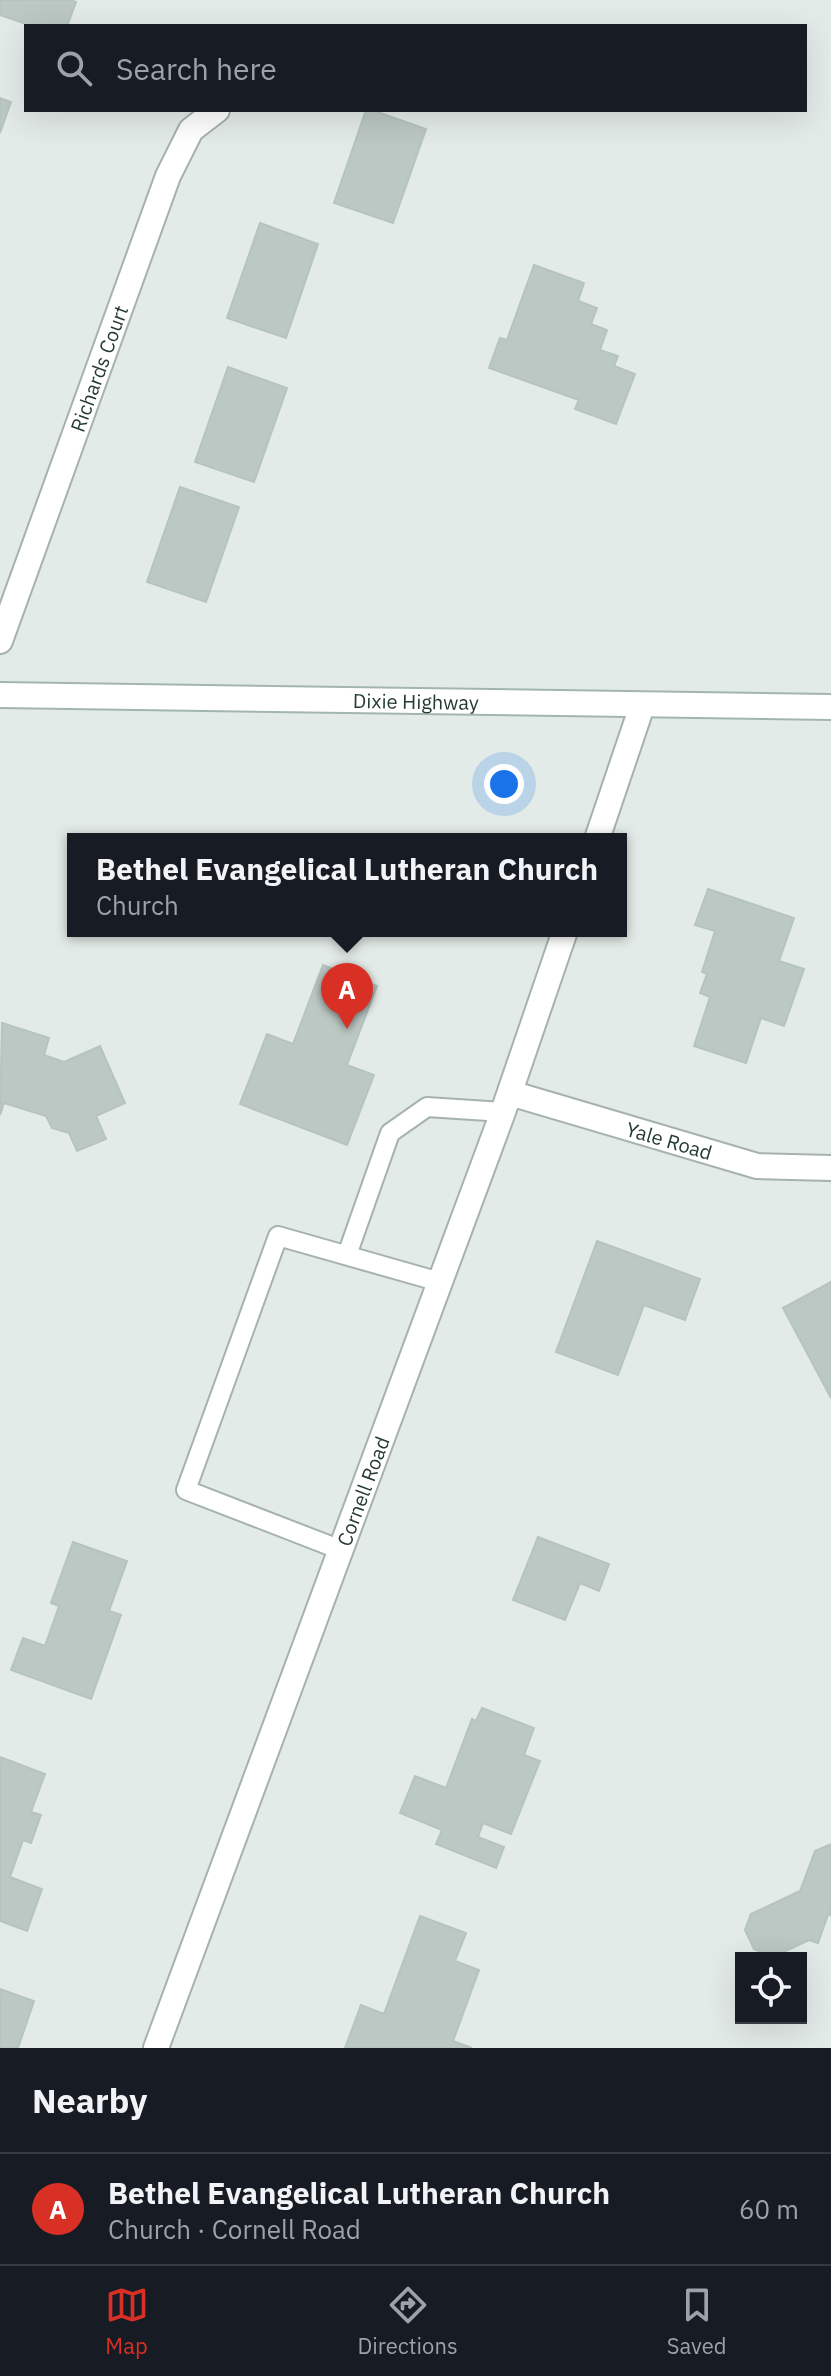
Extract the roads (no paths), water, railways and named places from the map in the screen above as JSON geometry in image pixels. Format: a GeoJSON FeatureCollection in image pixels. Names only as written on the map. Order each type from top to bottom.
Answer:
{"type":"FeatureCollection","features":[{"type":"Feature","properties":{"kind":"street","name":"Richards Court"},"geometry":{"type":"LineString","coordinates":[[0,641],[168,176],[191,130],[214,112]]}},
{"type":"Feature","properties":{"kind":"street","name":"Dixie Highway"},"geometry":{"type":"LineString","coordinates":[[0,695],[831,707]]}},
{"type":"Feature","properties":{"kind":"street"},"geometry":{"type":"LineString","coordinates":[[599,833],[642,706]]}},
{"type":"Feature","properties":{"kind":"street","name":"Cornell Road"},"geometry":{"type":"LineString","coordinates":[[156,2048],[507,1102],[563,937]]}},
{"type":"Feature","properties":{"kind":"street","name":"Yale Road"},"geometry":{"type":"LineString","coordinates":[[507,1102],[757,1166],[831,1168]]}},
{"type":"Feature","properties":{"kind":"lane"},"geometry":{"type":"LineString","coordinates":[[347,1255],[390,1133],[427,1107],[507,1102]]}},
{"type":"Feature","properties":{"kind":"lane"},"geometry":{"type":"LineString","coordinates":[[341,1550],[186,1490],[278,1236],[440,1282]]}},
{"type":"Feature","properties":{"kind":"place","name":"Bethel Evangelical Lutheran Church"},"geometry":{"type":"Point","coordinates":[347,1029]}}]}
